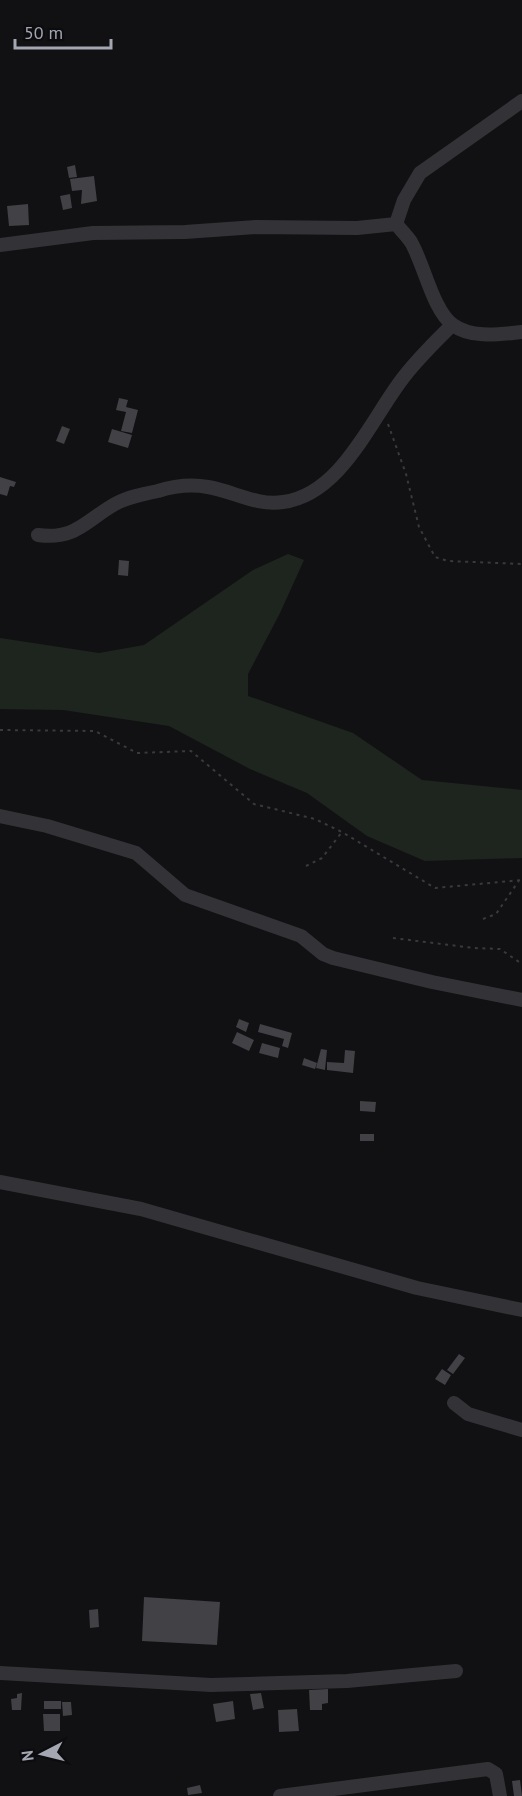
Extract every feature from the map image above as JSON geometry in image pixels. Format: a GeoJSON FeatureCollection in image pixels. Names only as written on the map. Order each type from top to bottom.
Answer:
{"type":"FeatureCollection","features":[{"type":"Feature","properties":{"kind":"street"},"geometry":{"type":"LineString","coordinates":[[396,224],[404,200],[420,173],[522,102]]}},
{"type":"Feature","properties":{"kind":"street"},"geometry":{"type":"LineString","coordinates":[[0,245],[93,233],[185,232],[256,227],[357,228],[396,224]]}},
{"type":"Feature","properties":{"kind":"street"},"geometry":{"type":"LineString","coordinates":[[396,224],[411,243],[441,308],[452,325],[467,331],[491,335],[522,332]]}},
{"type":"Feature","properties":{"kind":"street"},"geometry":{"type":"LineString","coordinates":[[38,535],[52,537],[70,534],[120,502],[166,489],[192,485],[268,503],[284,502],[306,496],[342,469],[384,404],[417,361],[452,325]]}},
{"type":"Feature","properties":{"kind":"street"},"geometry":{"type":"LineString","coordinates":[[0,816],[47,826],[136,853],[185,895],[301,936],[323,954],[333,958],[522,1000]]}},
{"type":"Feature","properties":{"kind":"street"},"geometry":{"type":"LineString","coordinates":[[0,1182],[141,1209],[417,1288],[522,1310]]}},
{"type":"Feature","properties":{"kind":"street"},"geometry":{"type":"LineString","coordinates":[[454,1403],[468,1414],[522,1430]]}},
{"type":"Feature","properties":{"kind":"street"},"geometry":{"type":"LineString","coordinates":[[0,1673],[211,1685],[347,1681],[456,1671]]}},
{"type":"Feature","properties":{"kind":"street"},"geometry":{"type":"LineString","coordinates":[[280,1796],[488,1769],[496,1774],[500,1796]]}},
{"type":"Feature","properties":{"kind":"path"},"geometry":{"type":"LineString","coordinates":[[384,404],[385,415],[406,474],[419,527],[435,557],[448,561],[522,564]]}},
{"type":"Feature","properties":{"kind":"path"},"geometry":{"type":"LineString","coordinates":[[0,730],[95,731],[137,753],[192,751],[254,804],[315,819],[342,832],[435,888],[521,880]]}},
{"type":"Feature","properties":{"kind":"path"},"geometry":{"type":"LineString","coordinates":[[306,866],[322,858],[342,832]]}},
{"type":"Feature","properties":{"kind":"path"},"geometry":{"type":"LineString","coordinates":[[483,919],[496,914],[521,880]]}},
{"type":"Feature","properties":{"kind":"path"},"geometry":{"type":"LineString","coordinates":[[393,938],[500,949],[522,964]]}},
{"type":"Feature","properties":{"kind":"shaded area"},"geometry":{"type":"Polygon","coordinates":[[[288,554],[304,560],[280,613],[248,674],[248,696],[353,733],[422,780],[522,790],[522,858],[425,861],[367,836],[307,793],[250,769],[169,726],[63,710],[0,709],[0,638],[99,653],[144,645],[253,570],[288,554]]]}},
{"type":"Feature","properties":{"kind":"building"},"geometry":{"type":"Polygon","coordinates":[[[75,165],[77,177],[69,178],[67,167],[75,165]]]}},
{"type":"Feature","properties":{"kind":"building"},"geometry":{"type":"Polygon","coordinates":[[[94,176],[97,201],[81,204],[82,190],[72,191],[70,179],[94,176]]]}},
{"type":"Feature","properties":{"kind":"building"},"geometry":{"type":"Polygon","coordinates":[[[70,194],[72,208],[63,210],[60,196],[70,194]]]}},
{"type":"Feature","properties":{"kind":"building"},"geometry":{"type":"Polygon","coordinates":[[[28,204],[29,225],[9,226],[7,206],[28,204]]]}},
{"type":"Feature","properties":{"kind":"building"},"geometry":{"type":"Polygon","coordinates":[[[119,398],[128,400],[126,407],[138,410],[132,433],[121,431],[126,412],[116,410],[119,398]]]}},
{"type":"Feature","properties":{"kind":"building"},"geometry":{"type":"Polygon","coordinates":[[[62,426],[70,429],[64,444],[56,441],[62,426]]]}},
{"type":"Feature","properties":{"kind":"building"},"geometry":{"type":"Polygon","coordinates":[[[112,429],[132,435],[128,448],[108,442],[112,429]]]}},
{"type":"Feature","properties":{"kind":"building"},"geometry":{"type":"Polygon","coordinates":[[[0,477],[16,482],[14,487],[10,486],[7,496],[0,494],[0,477]]]}},
{"type":"Feature","properties":{"kind":"building"},"geometry":{"type":"Polygon","coordinates":[[[119,560],[129,561],[128,576],[118,575],[119,560]]]}},
{"type":"Feature","properties":{"kind":"building"},"geometry":{"type":"Polygon","coordinates":[[[239,1019],[249,1023],[246,1032],[236,1027],[239,1019]]]}},
{"type":"Feature","properties":{"kind":"building"},"geometry":{"type":"Polygon","coordinates":[[[260,1024],[292,1033],[288,1048],[282,1046],[284,1039],[258,1032],[260,1024]]]}},
{"type":"Feature","properties":{"kind":"building"},"geometry":{"type":"Polygon","coordinates":[[[237,1032],[254,1040],[249,1051],[232,1043],[237,1032]]]}},
{"type":"Feature","properties":{"kind":"building"},"geometry":{"type":"Polygon","coordinates":[[[262,1043],[280,1048],[278,1058],[259,1053],[262,1043]]]}},
{"type":"Feature","properties":{"kind":"building"},"geometry":{"type":"Polygon","coordinates":[[[321,1049],[327,1050],[325,1070],[316,1068],[321,1049]]]}},
{"type":"Feature","properties":{"kind":"building"},"geometry":{"type":"Polygon","coordinates":[[[345,1050],[355,1051],[353,1073],[327,1070],[327,1062],[344,1063],[345,1050]]]}},
{"type":"Feature","properties":{"kind":"building"},"geometry":{"type":"Polygon","coordinates":[[[304,1058],[317,1063],[315,1069],[302,1065],[304,1058]]]}},
{"type":"Feature","properties":{"kind":"building"},"geometry":{"type":"Polygon","coordinates":[[[360,1101],[376,1102],[375,1112],[360,1111],[360,1101]]]}},
{"type":"Feature","properties":{"kind":"building"},"geometry":{"type":"Polygon","coordinates":[[[360,1134],[374,1134],[374,1141],[360,1141],[360,1134]]]}},
{"type":"Feature","properties":{"kind":"building"},"geometry":{"type":"Polygon","coordinates":[[[459,1354],[465,1358],[453,1374],[447,1370],[459,1354]]]}},
{"type":"Feature","properties":{"kind":"building"},"geometry":{"type":"Polygon","coordinates":[[[442,1369],[451,1375],[445,1385],[435,1379],[442,1369]]]}},
{"type":"Feature","properties":{"kind":"building"},"geometry":{"type":"Polygon","coordinates":[[[144,1597],[220,1602],[217,1645],[142,1641],[144,1597]]]}},
{"type":"Feature","properties":{"kind":"building"},"geometry":{"type":"Polygon","coordinates":[[[98,1609],[99,1627],[90,1628],[89,1610],[98,1609]]]}},
{"type":"Feature","properties":{"kind":"building"},"geometry":{"type":"Polygon","coordinates":[[[328,1689],[328,1703],[322,1704],[322,1710],[310,1710],[309,1690],[328,1689]]]}},
{"type":"Feature","properties":{"kind":"building"},"geometry":{"type":"Polygon","coordinates":[[[22,1693],[21,1710],[12,1710],[11,1699],[17,1698],[17,1694],[22,1693]]]}},
{"type":"Feature","properties":{"kind":"building"},"geometry":{"type":"Polygon","coordinates":[[[261,1693],[264,1708],[253,1710],[250,1694],[261,1693]]]}},
{"type":"Feature","properties":{"kind":"building"},"geometry":{"type":"Polygon","coordinates":[[[44,1701],[61,1701],[61,1709],[44,1709],[44,1701]]]}},
{"type":"Feature","properties":{"kind":"building"},"geometry":{"type":"Polygon","coordinates":[[[233,1701],[235,1719],[216,1722],[213,1704],[233,1701]]]}},
{"type":"Feature","properties":{"kind":"building"},"geometry":{"type":"Polygon","coordinates":[[[62,1702],[71,1702],[72,1715],[63,1716],[62,1702]]]}},
{"type":"Feature","properties":{"kind":"building"},"geometry":{"type":"Polygon","coordinates":[[[297,1709],[299,1731],[279,1732],[278,1710],[297,1709]]]}},
{"type":"Feature","properties":{"kind":"building"},"geometry":{"type":"Polygon","coordinates":[[[43,1714],[60,1714],[60,1731],[44,1731],[43,1714]]]}},
{"type":"Feature","properties":{"kind":"building"},"geometry":{"type":"Polygon","coordinates":[[[520,1780],[522,1796],[514,1796],[512,1781],[520,1780]]]}},
{"type":"Feature","properties":{"kind":"building"},"geometry":{"type":"Polygon","coordinates":[[[200,1785],[202,1793],[188,1795],[187,1788],[200,1785]]]}}]}
